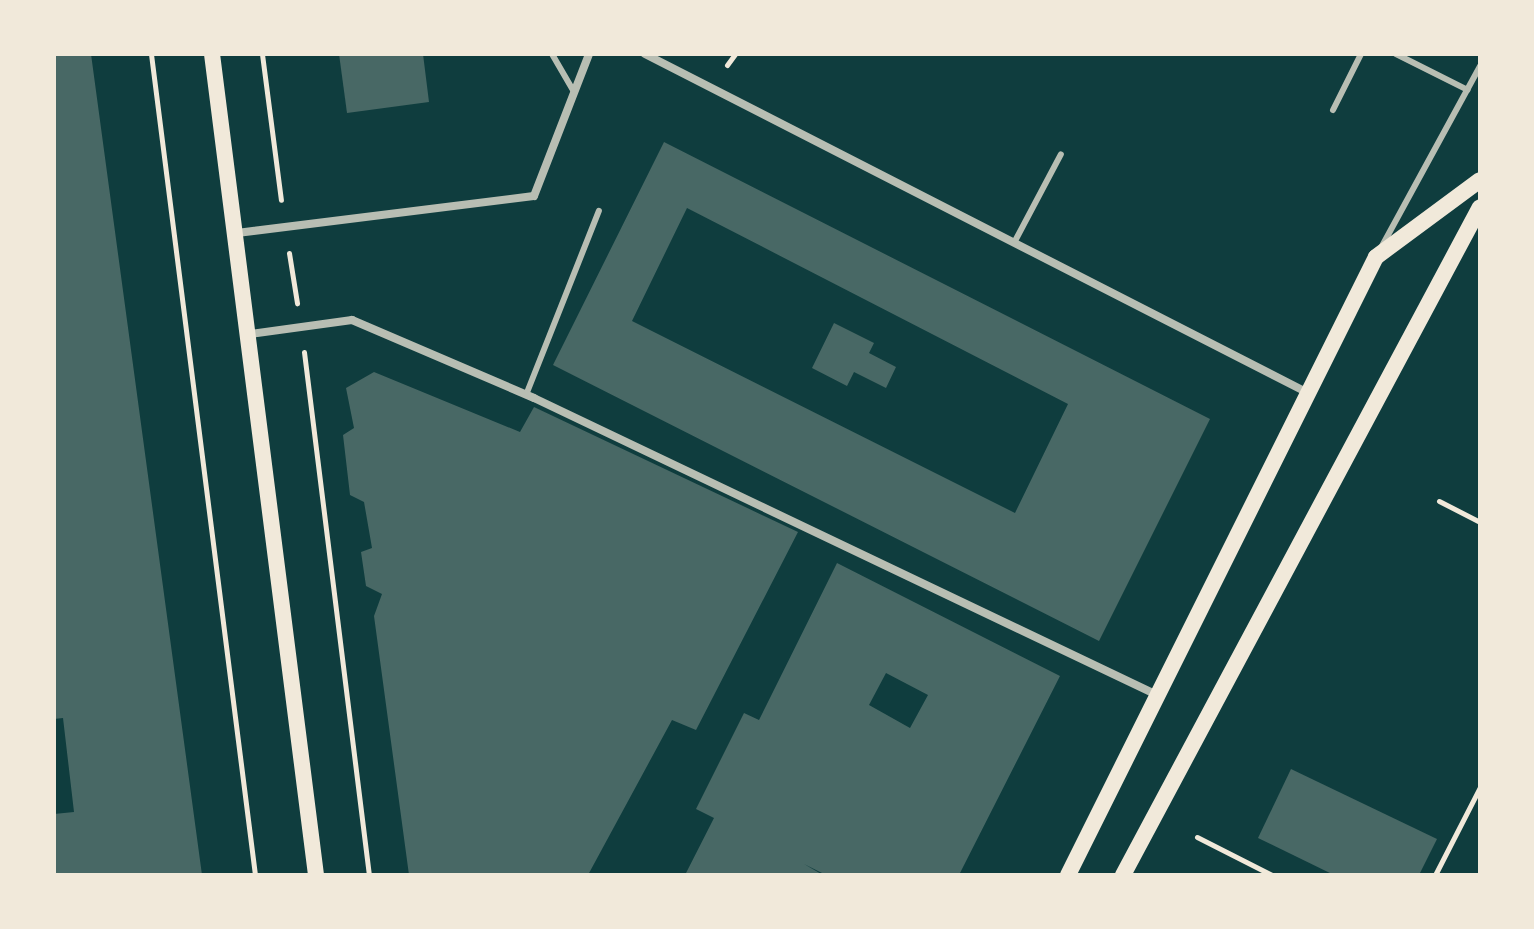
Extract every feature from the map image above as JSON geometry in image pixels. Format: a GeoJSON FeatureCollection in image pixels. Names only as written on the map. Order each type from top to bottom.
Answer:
{"type":"FeatureCollection","features":[{"type":"Feature","properties":{"kind":"main road"},"geometry":{"type":"LineString","coordinates":[[212,54],[250,334],[316,875]]}},
{"type":"Feature","properties":{"kind":"main road"},"geometry":{"type":"LineString","coordinates":[[1068,875],[1311,394],[1376,257],[1480,180]]}},
{"type":"Feature","properties":{"kind":"main road"},"geometry":{"type":"LineString","coordinates":[[1123,875],[1480,207]]}},
{"type":"Feature","properties":{"kind":"street"},"geometry":{"type":"LineString","coordinates":[[237,233],[534,196],[589,54]]}},
{"type":"Feature","properties":{"kind":"street"},"geometry":{"type":"LineString","coordinates":[[645,54],[1311,394]]}},
{"type":"Feature","properties":{"kind":"street"},"geometry":{"type":"LineString","coordinates":[[250,334],[352,320],[526,395],[1157,695]]}},
{"type":"Feature","properties":{"kind":"lane"},"geometry":{"type":"LineString","coordinates":[[552,54],[574,92]]}},
{"type":"Feature","properties":{"kind":"lane"},"geometry":{"type":"LineString","coordinates":[[1333,110],[1361,54]]}},
{"type":"Feature","properties":{"kind":"lane"},"geometry":{"type":"LineString","coordinates":[[1396,54],[1468,90]]}},
{"type":"Feature","properties":{"kind":"lane"},"geometry":{"type":"LineString","coordinates":[[1376,257],[1480,66]]}},
{"type":"Feature","properties":{"kind":"lane"},"geometry":{"type":"LineString","coordinates":[[1015,241],[1061,154]]}},
{"type":"Feature","properties":{"kind":"lane"},"geometry":{"type":"LineString","coordinates":[[526,395],[599,211]]}},
{"type":"Feature","properties":{"kind":"path"},"geometry":{"type":"LineString","coordinates":[[151,54],[255,875]]}},
{"type":"Feature","properties":{"kind":"path"},"geometry":{"type":"LineString","coordinates":[[262,54],[301,327],[369,875]]}},
{"type":"Feature","properties":{"kind":"path"},"geometry":{"type":"LineString","coordinates":[[1439,501],[1480,522]]}},
{"type":"Feature","properties":{"kind":"path"},"geometry":{"type":"LineString","coordinates":[[1435,875],[1480,787]]}},
{"type":"Feature","properties":{"kind":"path"},"geometry":{"type":"LineString","coordinates":[[1197,837],[1272,875]]}},
{"type":"Feature","properties":{"kind":"building"},"geometry":{"type":"Polygon","coordinates":[[[54,54],[91,54],[202,875],[54,875],[54,814],[74,812],[63,718],[54,719],[54,54]]]}},
{"type":"Feature","properties":{"kind":"building"},"geometry":{"type":"Polygon","coordinates":[[[339,54],[423,54],[429,102],[347,113],[339,54]]]}},
{"type":"Feature","properties":{"kind":"building"},"geometry":{"type":"Polygon","coordinates":[[[664,142],[1210,419],[1099,641],[553,365],[664,142]],[[687,208],[632,321],[1015,513],[1068,404],[687,208]]]}},
{"type":"Feature","properties":{"kind":"building"},"geometry":{"type":"Polygon","coordinates":[[[834,323],[874,343],[869,353],[896,367],[886,388],[854,372],[847,386],[812,368],[834,323]]]}},
{"type":"Feature","properties":{"kind":"building"},"geometry":{"type":"Polygon","coordinates":[[[374,372],[520,432],[534,407],[798,532],[696,730],[672,720],[588,875],[409,875],[374,616],[382,594],[366,586],[361,552],[372,548],[364,502],[350,495],[343,435],[354,428],[346,388],[374,372]]]}},
{"type":"Feature","properties":{"kind":"building"},"geometry":{"type":"Polygon","coordinates":[[[837,563],[1060,676],[959,875],[826,875],[804,864],[823,875],[685,875],[714,818],[696,809],[744,713],[759,720],[837,563]],[[886,673],[869,705],[910,728],[928,695],[886,673]]]}},
{"type":"Feature","properties":{"kind":"building"},"geometry":{"type":"Polygon","coordinates":[[[1291,769],[1437,839],[1419,875],[1334,875],[1258,838],[1291,769]]]}}]}
